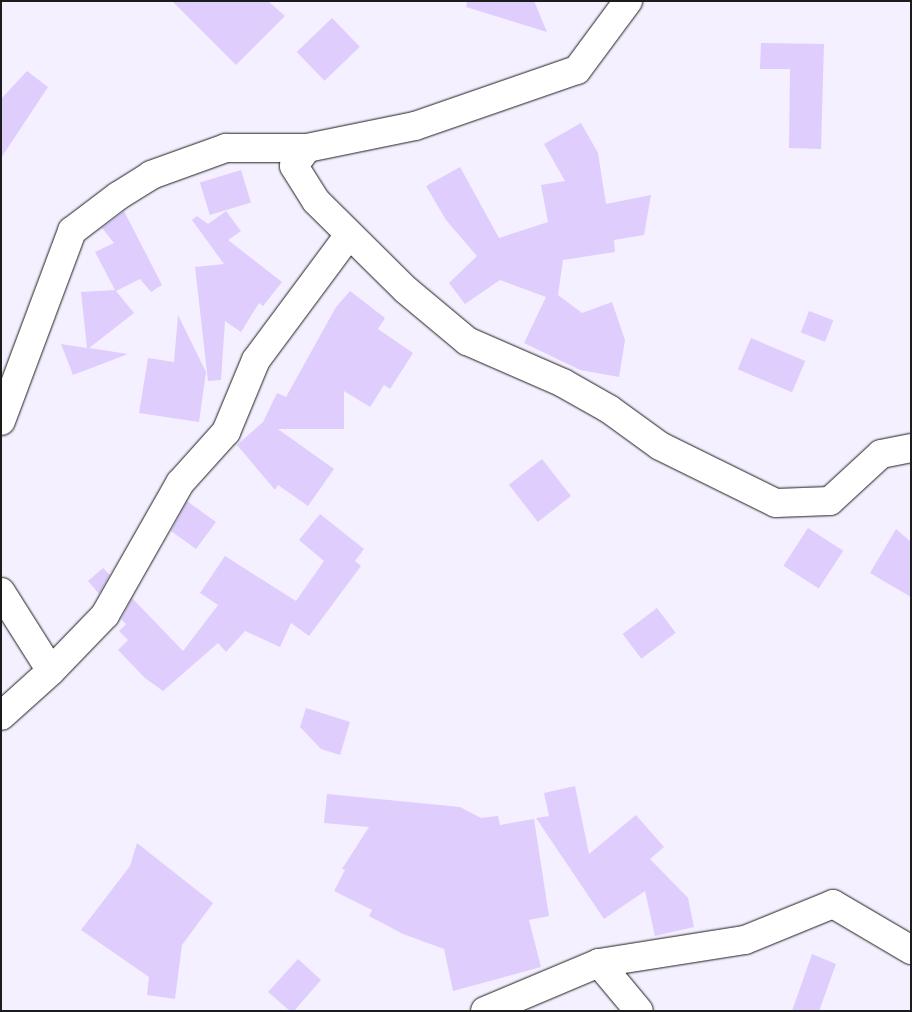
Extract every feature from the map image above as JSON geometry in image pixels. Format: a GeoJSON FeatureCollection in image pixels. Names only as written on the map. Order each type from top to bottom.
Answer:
{"type":"FeatureCollection","features":[{"type":"Feature","properties":{"kind":"street"},"geometry":{"type":"LineString","coordinates":[[1,421],[72,231],[151,175],[226,148],[307,148],[415,126],[577,70],[628,1]]}},
{"type":"Feature","properties":{"kind":"street"},"geometry":{"type":"LineString","coordinates":[[307,148],[294,166],[316,201],[406,290],[467,342],[563,383],[610,409],[660,446],[776,503],[830,501],[881,454],[911,448]]}},
{"type":"Feature","properties":{"kind":"street"},"geometry":{"type":"LineString","coordinates":[[1,716],[51,671],[105,615],[180,483],[226,432],[256,360],[349,235]]}},
{"type":"Feature","properties":{"kind":"street"},"geometry":{"type":"LineString","coordinates":[[1,592],[51,671]]}},
{"type":"Feature","properties":{"kind":"street"},"geometry":{"type":"LineString","coordinates":[[485,1011],[599,963],[745,940],[833,904],[911,950]]}},
{"type":"Feature","properties":{"kind":"street"},"geometry":{"type":"LineString","coordinates":[[599,963],[639,1011]]}},
{"type":"Feature","properties":{"kind":"building"},"geometry":{"type":"Polygon","coordinates":[[[172,1],[268,1],[285,16],[236,65],[172,1]]]}},
{"type":"Feature","properties":{"kind":"building"},"geometry":{"type":"Polygon","coordinates":[[[467,1],[534,1],[547,32],[466,7],[467,1]]]}},
{"type":"Feature","properties":{"kind":"building"},"geometry":{"type":"Polygon","coordinates":[[[332,18],[360,47],[325,81],[297,52],[332,18]]]}},
{"type":"Feature","properties":{"kind":"building"},"geometry":{"type":"Polygon","coordinates":[[[761,43],[824,44],[821,149],[789,148],[790,69],[760,69],[761,43]]]}},
{"type":"Feature","properties":{"kind":"building"},"geometry":{"type":"Polygon","coordinates":[[[27,71],[48,87],[1,158],[1,99],[27,71]]]}},
{"type":"Feature","properties":{"kind":"building"},"geometry":{"type":"Polygon","coordinates":[[[581,123],[598,153],[606,204],[651,195],[644,235],[614,240],[615,252],[563,260],[558,295],[582,313],[612,302],[625,340],[619,377],[580,370],[524,343],[546,297],[500,280],[465,304],[449,283],[477,256],[446,220],[426,186],[460,167],[499,238],[548,222],[541,185],[565,181],[544,144],[581,123]]]}},
{"type":"Feature","properties":{"kind":"building"},"geometry":{"type":"Polygon","coordinates":[[[241,170],[251,203],[210,215],[200,183],[241,170]]]}},
{"type":"Feature","properties":{"kind":"building"},"geometry":{"type":"Polygon","coordinates":[[[124,211],[162,285],[151,292],[140,279],[116,291],[134,313],[89,348],[128,354],[73,375],[61,344],[87,348],[81,292],[115,290],[95,252],[114,243],[102,228],[124,211]]]}},
{"type":"Feature","properties":{"kind":"building"},"geometry":{"type":"Polygon","coordinates":[[[226,211],[241,231],[228,240],[282,282],[263,306],[259,303],[241,332],[225,321],[221,380],[208,381],[195,267],[224,264],[192,220],[197,216],[208,224],[226,211]]]}},
{"type":"Feature","properties":{"kind":"building"},"geometry":{"type":"Polygon","coordinates":[[[350,291],[385,318],[378,329],[413,353],[390,389],[384,385],[370,407],[344,391],[344,429],[278,429],[334,469],[308,506],[278,485],[275,490],[237,445],[263,422],[277,393],[286,397],[336,307],[350,291]]]}},
{"type":"Feature","properties":{"kind":"building"},"geometry":{"type":"Polygon","coordinates":[[[809,311],[833,320],[825,342],[801,332],[809,311]]]}},
{"type":"Feature","properties":{"kind":"building"},"geometry":{"type":"Polygon","coordinates":[[[178,315],[206,372],[199,422],[139,413],[148,358],[174,362],[178,315]]]}},
{"type":"Feature","properties":{"kind":"building"},"geometry":{"type":"Polygon","coordinates":[[[751,338],[805,361],[792,392],[738,369],[751,338]]]}},
{"type":"Feature","properties":{"kind":"building"},"geometry":{"type":"Polygon","coordinates":[[[542,459],[571,496],[538,522],[509,485],[542,459]]]}},
{"type":"Feature","properties":{"kind":"building"},"geometry":{"type":"Polygon","coordinates":[[[187,501],[216,522],[196,549],[171,531],[187,501]]]}},
{"type":"Feature","properties":{"kind":"building"},"geometry":{"type":"Polygon","coordinates":[[[320,514],[364,549],[355,561],[361,566],[309,636],[291,623],[280,647],[245,631],[226,652],[218,643],[163,691],[145,678],[118,650],[128,640],[119,631],[126,624],[121,619],[132,598],[183,651],[218,605],[200,593],[225,556],[296,601],[324,561],[299,540],[320,514]]]}},
{"type":"Feature","properties":{"kind":"building"},"geometry":{"type":"Polygon","coordinates":[[[808,528],[843,551],[819,589],[783,566],[808,528]]]}},
{"type":"Feature","properties":{"kind":"building"},"geometry":{"type":"Polygon","coordinates":[[[896,529],[911,542],[911,597],[870,573],[896,529]]]}},
{"type":"Feature","properties":{"kind":"building"},"geometry":{"type":"Polygon","coordinates":[[[103,568],[110,575],[99,594],[88,581],[103,568]]]}},
{"type":"Feature","properties":{"kind":"building"},"geometry":{"type":"Polygon","coordinates":[[[657,608],[676,633],[641,659],[623,634],[657,608]]]}},
{"type":"Feature","properties":{"kind":"building"},"geometry":{"type":"Polygon","coordinates":[[[306,708],[350,722],[340,755],[321,749],[300,727],[306,708]]]}},
{"type":"Feature","properties":{"kind":"building"},"geometry":{"type":"Polygon","coordinates":[[[575,786],[589,854],[636,815],[664,847],[650,859],[688,898],[694,927],[655,936],[645,891],[604,919],[536,818],[549,816],[544,793],[575,786]]]}},
{"type":"Feature","properties":{"kind":"building"},"geometry":{"type":"Polygon","coordinates":[[[327,794],[460,807],[481,818],[498,816],[500,825],[534,819],[549,916],[529,920],[541,967],[453,991],[444,949],[403,934],[369,916],[372,910],[334,891],[345,870],[342,869],[369,827],[324,823],[327,794]]]}},
{"type":"Feature","properties":{"kind":"building"},"geometry":{"type":"Polygon","coordinates":[[[137,843],[213,903],[182,945],[175,999],[147,995],[149,977],[81,930],[130,866],[137,843]]]}},
{"type":"Feature","properties":{"kind":"building"},"geometry":{"type":"Polygon","coordinates":[[[812,954],[836,964],[819,1011],[792,1011],[812,954]]]}},
{"type":"Feature","properties":{"kind":"building"},"geometry":{"type":"Polygon","coordinates":[[[298,959],[321,980],[294,1011],[290,1011],[268,992],[298,959]]]}}]}
